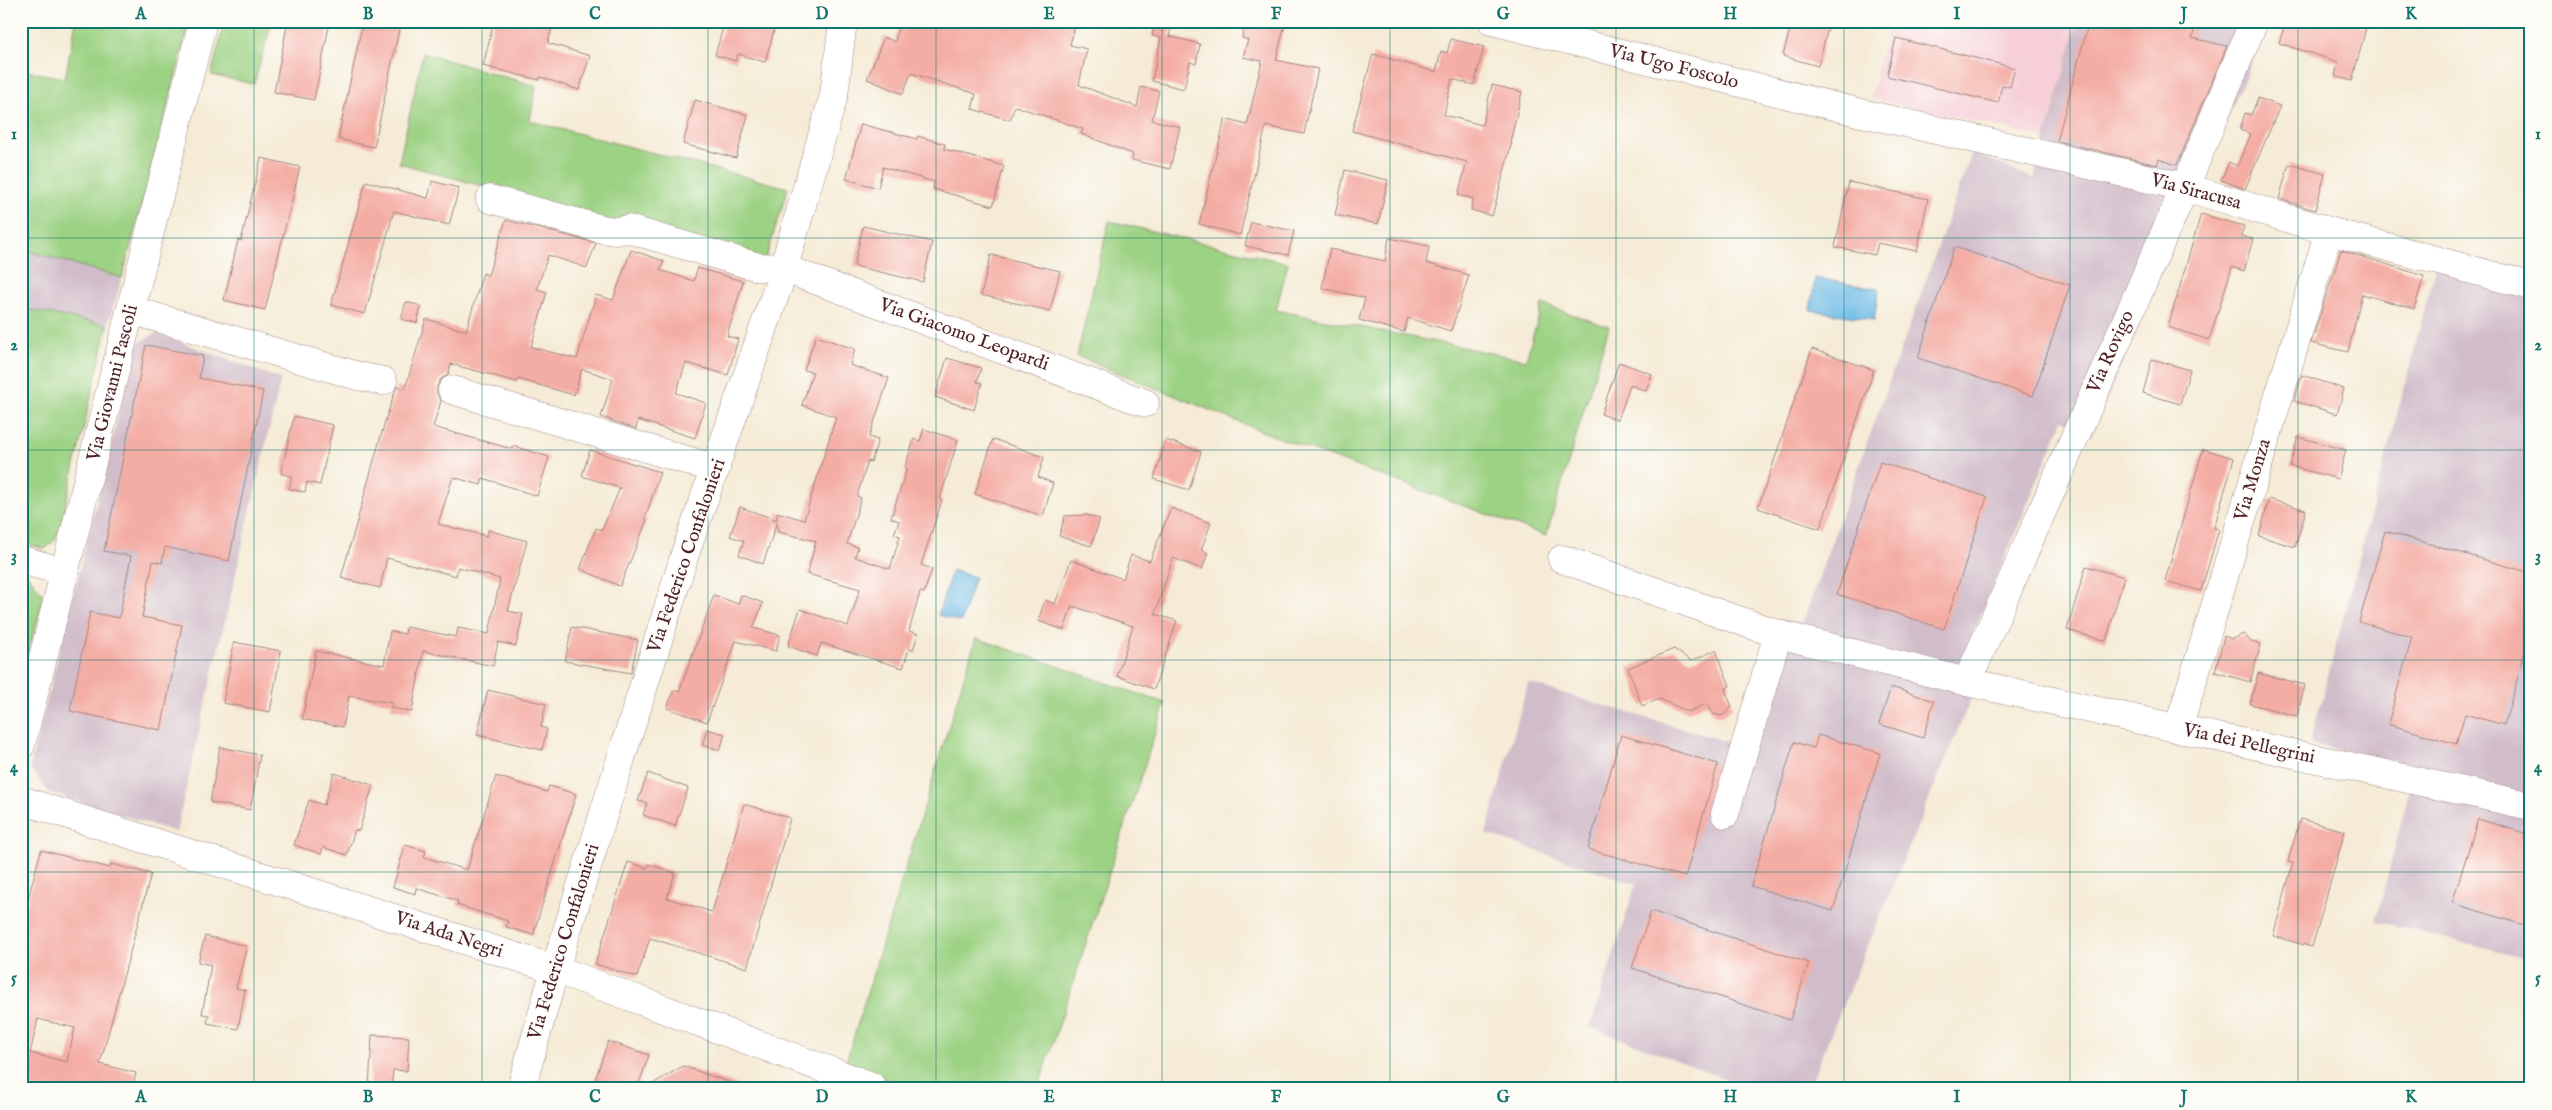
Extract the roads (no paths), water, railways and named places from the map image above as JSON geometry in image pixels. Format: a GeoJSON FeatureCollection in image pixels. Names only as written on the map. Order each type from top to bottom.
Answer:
{"type":"FeatureCollection","features":[{"type":"Feature","properties":{"kind":"street","name":"Via Giovanni Pascoli"},"geometry":{"type":"LineString","coordinates":[[21,745],[25,715],[65,572],[203,21]]}},
{"type":"Feature","properties":{"kind":"street","name":"Via Federico Confalonieri"},"geometry":{"type":"LineString","coordinates":[[521,1089],[555,969],[686,551],[783,268],[834,95],[843,21]]}},
{"type":"Feature","properties":{"kind":"street","name":"Via Ugo Foscolo"},"geometry":{"type":"LineString","coordinates":[[1492,21],[1857,112]]}},
{"type":"Feature","properties":{"kind":"street","name":"Via Rovigo"},"geometry":{"type":"LineString","coordinates":[[1967,682],[2185,187],[2254,21]]}},
{"type":"Feature","properties":{"kind":"street","name":"Via Siracusa"},"geometry":{"type":"LineString","coordinates":[[1857,112],[2185,187],[2329,231],[2531,286]]}},
{"type":"Feature","properties":{"kind":"street","name":"Via Giacomo Leopardi"},"geometry":{"type":"LineString","coordinates":[[490,199],[602,229],[615,231],[628,229],[758,267],[783,268],[1145,403]]}},
{"type":"Feature","properties":{"kind":"street","name":"Via Monza"},"geometry":{"type":"LineString","coordinates":[[2178,729],[2329,231]]}},
{"type":"Feature","properties":{"kind":"street"},"geometry":{"type":"LineString","coordinates":[[131,310],[358,376],[383,381]]}},
{"type":"Feature","properties":{"kind":"street"},"geometry":{"type":"LineString","coordinates":[[452,390],[716,468]]}},
{"type":"Feature","properties":{"kind":"street"},"geometry":{"type":"LineString","coordinates":[[21,560],[65,572]]}},
{"type":"Feature","properties":{"kind":"street","name":"Via dei Pellegrini"},"geometry":{"type":"LineString","coordinates":[[1562,560],[1778,634],[1967,682],[2531,806]]}},
{"type":"Feature","properties":{"kind":"street"},"geometry":{"type":"LineString","coordinates":[[1725,814],[1778,634]]}},
{"type":"Feature","properties":{"kind":"street","name":"Via Ada Negri"},"geometry":{"type":"LineString","coordinates":[[21,800],[555,969],[871,1086]]}},
{"type":"Feature","properties":{"kind":"water"},"geometry":{"type":"Polygon","coordinates":[[[1815,278],[1879,289],[1874,320],[1810,310],[1815,278]]]}},
{"type":"Feature","properties":{"kind":"water"},"geometry":{"type":"Polygon","coordinates":[[[952,570],[975,577],[961,622],[938,615],[952,570]]]}}]}
